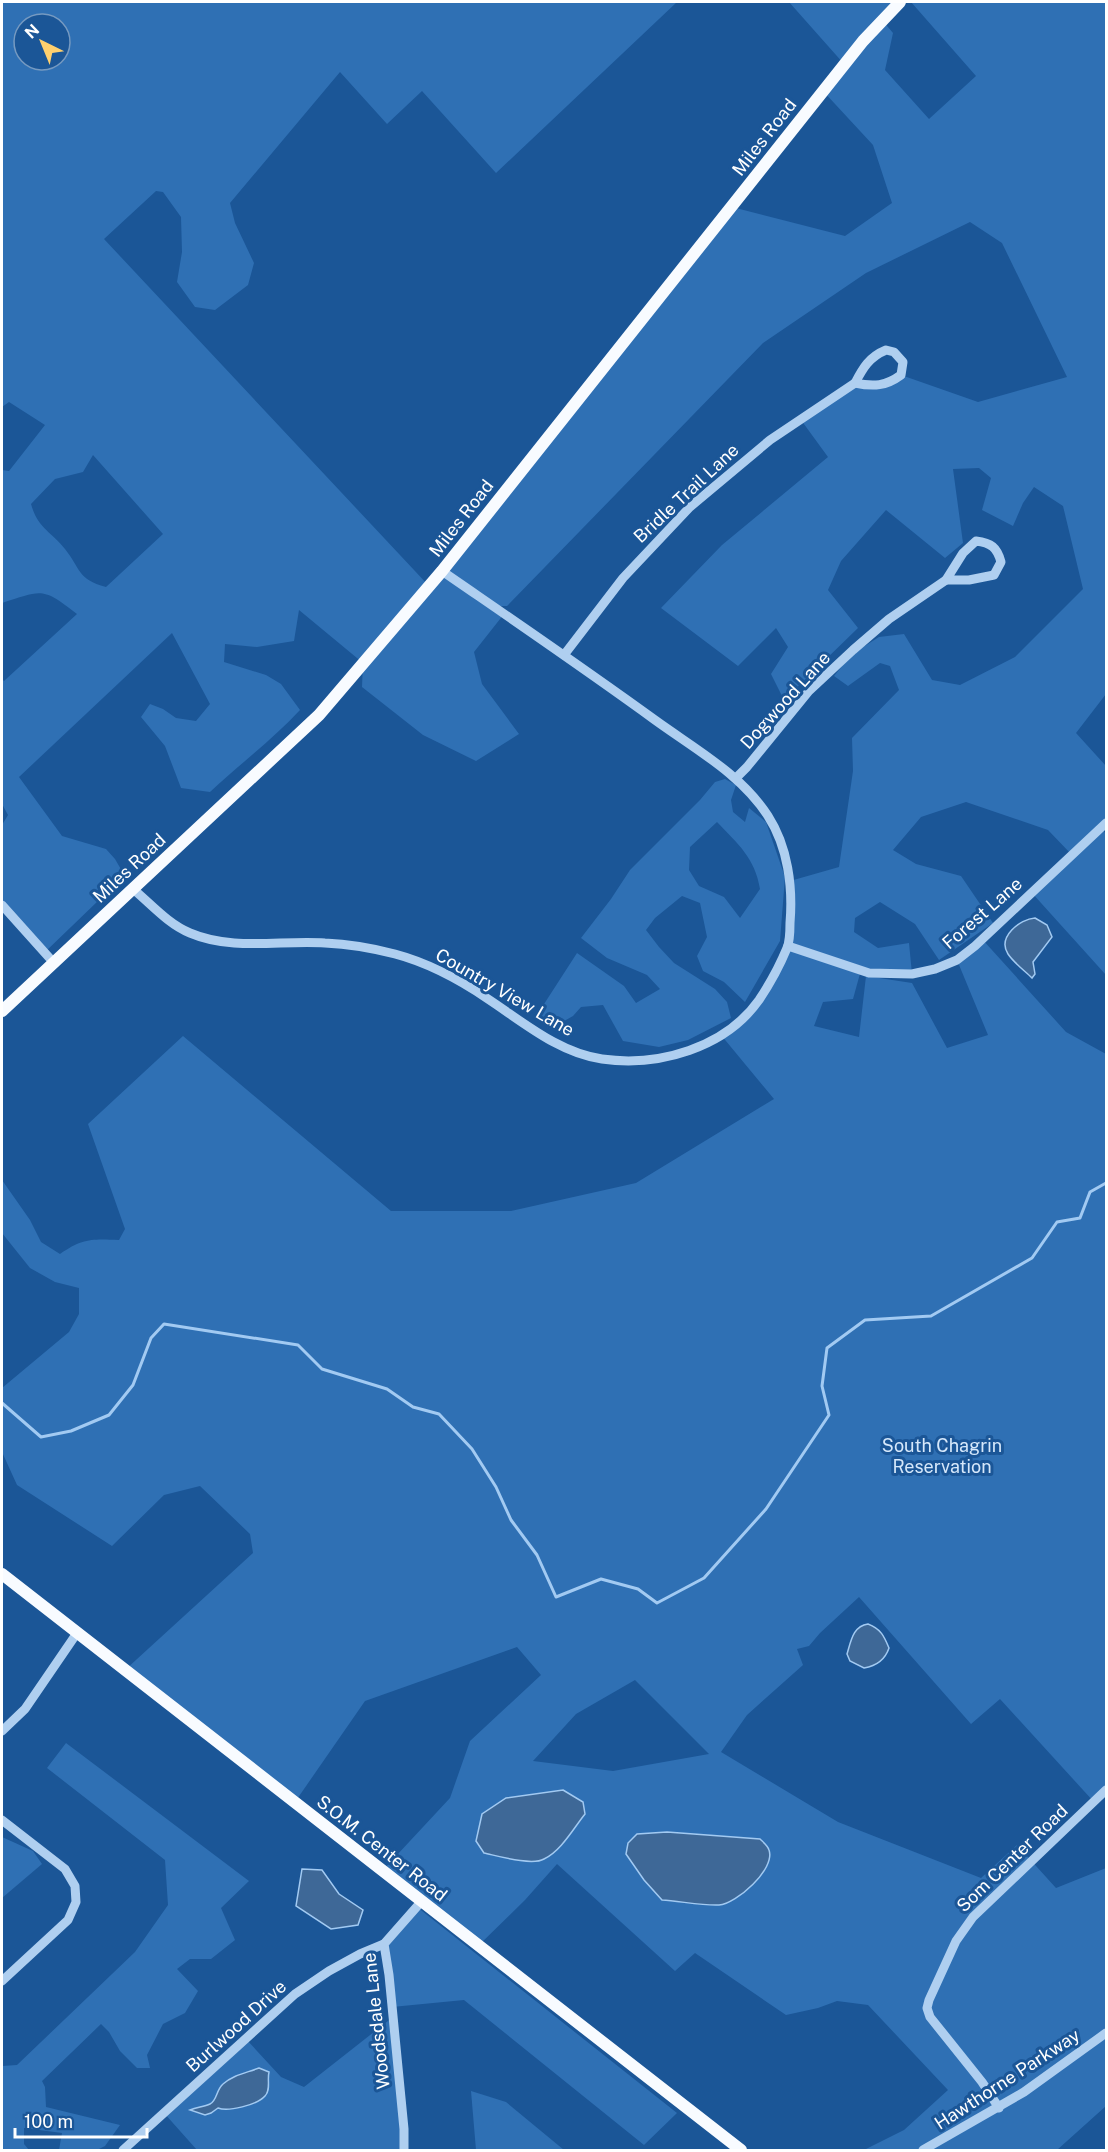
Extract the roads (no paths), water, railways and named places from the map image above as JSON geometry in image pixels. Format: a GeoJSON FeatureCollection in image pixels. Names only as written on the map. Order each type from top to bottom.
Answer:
{"type":"FeatureCollection","features":[{"type":"Feature","properties":{"kind":"main road","name":"Miles Road"},"geometry":{"type":"LineString","coordinates":[[2,1011],[319,715],[442,571],[857,49],[900,2]]}},
{"type":"Feature","properties":{"kind":"main road","name":"S.O.M. Center Road"},"geometry":{"type":"LineString","coordinates":[[2,1574],[741,2151]]}},
{"type":"Feature","properties":{"kind":"street","name":"Bridle Trail Lane"},"geometry":{"type":"LineString","coordinates":[[564,655],[623,578],[690,507],[770,440],[855,383],[864,366],[875,354],[886,350],[894,352],[903,362],[902,375],[892,382],[880,386],[855,383]]}},
{"type":"Feature","properties":{"kind":"street","name":"Dogwood Lane"},"geometry":{"type":"LineString","coordinates":[[736,778],[809,691],[889,619],[946,580],[963,553],[976,541],[989,543],[998,550],[1001,562],[994,574],[969,580],[946,580]]}},
{"type":"Feature","properties":{"kind":"street","name":"Country View Lane"},"geometry":{"type":"LineString","coordinates":[[134,889],[186,932],[215,942],[324,943],[373,948],[432,967],[464,983],[534,1031],[561,1046],[606,1059],[629,1061],[658,1059],[713,1040],[737,1024],[758,1000],[788,946],[791,913],[790,881],[783,846],[768,816],[736,778],[442,571]]}},
{"type":"Feature","properties":{"kind":"street","name":"Forest Lane"},"geometry":{"type":"LineString","coordinates":[[788,946],[869,973],[912,974],[935,969],[957,960],[975,946],[1107,823]]}},
{"type":"Feature","properties":{"kind":"street"},"geometry":{"type":"LineString","coordinates":[[2,905],[54,963]]}},
{"type":"Feature","properties":{"kind":"street"},"geometry":{"type":"LineString","coordinates":[[2,1731],[25,1709],[77,1633]]}},
{"type":"Feature","properties":{"kind":"street","name":"Som Center Road"},"geometry":{"type":"LineString","coordinates":[[999,2108],[982,2082],[930,2017],[927,2008],[929,2000],[956,1941],[969,1923],[988,1901],[1107,1790]]}},
{"type":"Feature","properties":{"kind":"street"},"geometry":{"type":"LineString","coordinates":[[2,1820],[65,1869],[75,1886],[76,1902],[68,1920],[2,1981]]}},
{"type":"Feature","properties":{"kind":"street","name":"Woodsdale Lane"},"geometry":{"type":"LineString","coordinates":[[404,2151],[404,2129],[384,1944],[421,1902]]}},
{"type":"Feature","properties":{"kind":"street","name":"Burlwood Drive"},"geometry":{"type":"LineString","coordinates":[[123,2151],[296,1994],[329,1971],[384,1944]]}},
{"type":"Feature","properties":{"kind":"street","name":"Hawthorne Parkway"},"geometry":{"type":"LineString","coordinates":[[923,2151],[999,2108],[1107,2033]]}},
{"type":"Feature","properties":{"kind":"waterway"},"geometry":{"type":"LineString","coordinates":[[2,1403],[41,1437],[71,1431],[109,1415],[133,1385],[151,1338],[164,1324],[298,1345],[322,1369],[387,1389],[413,1407],[439,1414],[472,1449],[496,1487],[511,1520],[537,1555],[556,1597],[601,1579],[638,1589],[657,1603],[704,1578],[766,1509],[829,1415],[822,1386],[827,1348],[865,1320],[931,1316],[1032,1258],[1057,1222],[1080,1218],[1090,1192],[1106,1183]]}},
{"type":"Feature","properties":{"kind":"park label","name":"South Chagrin Reservation"},"geometry":{"type":"Point","coordinates":[942,1455]}}]}
